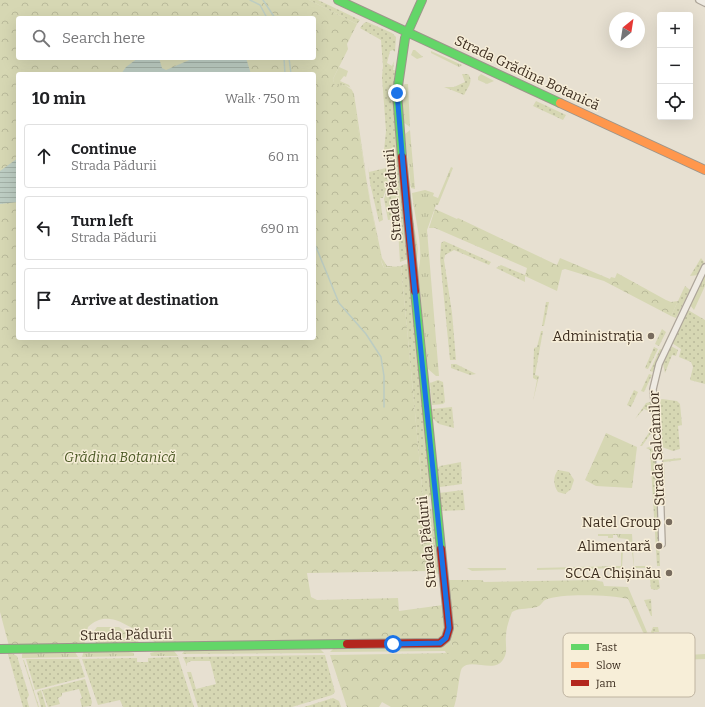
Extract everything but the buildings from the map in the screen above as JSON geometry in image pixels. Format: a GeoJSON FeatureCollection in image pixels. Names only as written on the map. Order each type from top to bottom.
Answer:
{"type":"FeatureCollection","features":[{"type":"Feature","properties":{"kind":"street","name":"Strada Grădina Botanică"},"geometry":{"type":"LineString","coordinates":[[338,0],[705,170]]}},
{"type":"Feature","properties":{"kind":"street","name":"Strada Pădurii"},"geometry":{"type":"LineString","coordinates":[[0,649],[440,643],[446,638],[449,628],[409,232],[398,100],[399,72],[408,32],[422,0]]}},
{"type":"Feature","properties":{"kind":"street"},"geometry":{"type":"LineString","coordinates":[[699,0],[705,3]]}},
{"type":"Feature","properties":{"kind":"street","name":"Strada Salcâmilor"},"geometry":{"type":"LineString","coordinates":[[662,544],[659,456],[652,389],[659,364],[705,267]]}},
{"type":"Feature","properties":{"kind":"green space","name":"Grădina Botanică"},"geometry":{"type":"Polygon","coordinates":[[[0,0],[309,0],[357,24],[347,44],[348,49],[333,79],[335,86],[345,85],[352,90],[369,196],[382,264],[384,268],[401,266],[423,497],[420,497],[421,510],[424,510],[429,571],[307,573],[311,597],[317,600],[398,598],[399,611],[443,605],[445,633],[440,639],[160,644],[124,624],[115,620],[106,619],[97,621],[88,627],[84,645],[9,646],[0,612],[0,0]]]}},
{"type":"Feature","properties":{"kind":"green space"},"geometry":{"type":"Polygon","coordinates":[[[309,0],[318,0],[360,20],[357,24],[309,0]]]}},
{"type":"Feature","properties":{"kind":"green space"},"geometry":{"type":"Polygon","coordinates":[[[367,22],[392,33],[396,37],[395,52],[393,50],[390,51],[387,63],[392,66],[394,61],[394,93],[408,259],[400,262],[398,230],[396,230],[395,219],[388,220],[384,199],[390,181],[384,150],[386,131],[381,40],[360,28],[367,22]]]}},
{"type":"Feature","properties":{"kind":"green space"},"geometry":{"type":"Polygon","coordinates":[[[413,50],[423,57],[417,59],[411,55],[413,50]]]}},
{"type":"Feature","properties":{"kind":"green space"},"geometry":{"type":"Polygon","coordinates":[[[431,51],[462,65],[459,67],[431,53],[431,51]]]}},
{"type":"Feature","properties":{"kind":"green space"},"geometry":{"type":"Polygon","coordinates":[[[339,67],[348,71],[346,77],[344,76],[340,81],[349,85],[351,88],[345,85],[335,87],[333,79],[339,67]]]}},
{"type":"Feature","properties":{"kind":"green space"},"geometry":{"type":"Polygon","coordinates":[[[462,74],[468,74],[470,77],[470,84],[464,95],[444,87],[454,87],[465,82],[462,74]]]}},
{"type":"Feature","properties":{"kind":"green space"},"geometry":{"type":"Polygon","coordinates":[[[481,74],[494,81],[487,84],[478,80],[478,77],[481,74]]]}},
{"type":"Feature","properties":{"kind":"green space"},"geometry":{"type":"Polygon","coordinates":[[[408,84],[410,127],[403,122],[402,86],[408,84]]]}},
{"type":"Feature","properties":{"kind":"green space"},"geometry":{"type":"Polygon","coordinates":[[[351,89],[354,94],[367,179],[351,89]]]}},
{"type":"Feature","properties":{"kind":"green space"},"geometry":{"type":"Polygon","coordinates":[[[536,101],[566,115],[563,120],[533,106],[536,101]]]}},
{"type":"Feature","properties":{"kind":"green space"},"geometry":{"type":"Polygon","coordinates":[[[410,130],[415,189],[411,188],[405,134],[410,130]]]}},
{"type":"Feature","properties":{"kind":"green space"},"geometry":{"type":"Polygon","coordinates":[[[368,166],[369,172],[386,168],[388,183],[383,198],[380,198],[383,220],[379,222],[370,183],[368,166]]]}},
{"type":"Feature","properties":{"kind":"green space"},"geometry":{"type":"Polygon","coordinates":[[[451,167],[453,168],[438,205],[436,205],[427,230],[439,376],[436,376],[428,369],[418,271],[420,263],[420,243],[412,193],[425,190],[434,193],[433,196],[438,198],[451,167]]]}},
{"type":"Feature","properties":{"kind":"green space"},"geometry":{"type":"Polygon","coordinates":[[[409,194],[418,249],[416,270],[409,194]]]}},
{"type":"Feature","properties":{"kind":"green space"},"geometry":{"type":"Polygon","coordinates":[[[371,205],[382,258],[387,266],[396,266],[384,268],[380,257],[371,205]]]}},
{"type":"Feature","properties":{"kind":"green space"},"geometry":{"type":"Polygon","coordinates":[[[435,209],[457,219],[458,218],[557,265],[560,258],[610,279],[611,277],[615,278],[617,273],[666,300],[671,302],[678,301],[671,316],[604,281],[565,269],[562,270],[557,291],[525,276],[527,268],[435,228],[429,228],[435,209]]]}},
{"type":"Feature","properties":{"kind":"green space"},"geometry":{"type":"Polygon","coordinates":[[[444,241],[491,262],[489,265],[454,250],[445,255],[444,260],[452,313],[456,360],[450,360],[440,258],[441,243],[444,241]]]}},
{"type":"Feature","properties":{"kind":"green space"},"geometry":{"type":"Polygon","coordinates":[[[701,258],[704,262],[698,275],[690,276],[701,258]]]}},
{"type":"Feature","properties":{"kind":"green space"},"geometry":{"type":"Polygon","coordinates":[[[405,264],[409,265],[432,493],[428,498],[423,497],[401,266],[405,264]]]}},
{"type":"Feature","properties":{"kind":"green space"},"geometry":{"type":"Polygon","coordinates":[[[501,265],[525,275],[525,282],[496,268],[501,265]]]}},
{"type":"Feature","properties":{"kind":"green space"},"geometry":{"type":"Polygon","coordinates":[[[705,273],[705,286],[694,310],[690,305],[705,273]]]}},
{"type":"Feature","properties":{"kind":"green space"},"geometry":{"type":"Polygon","coordinates":[[[685,286],[690,290],[676,318],[671,316],[685,286]]]}},
{"type":"Feature","properties":{"kind":"green space"},"geometry":{"type":"Polygon","coordinates":[[[546,302],[549,302],[544,326],[542,326],[546,302]]]}},
{"type":"Feature","properties":{"kind":"green space"},"geometry":{"type":"Polygon","coordinates":[[[688,310],[705,320],[705,384],[690,380],[693,367],[691,362],[679,357],[681,349],[672,343],[688,310]]]}},
{"type":"Feature","properties":{"kind":"green space"},"geometry":{"type":"Polygon","coordinates":[[[662,329],[666,332],[659,346],[655,344],[662,329]]]}},
{"type":"Feature","properties":{"kind":"green space"},"geometry":{"type":"Polygon","coordinates":[[[541,331],[543,331],[535,375],[539,376],[533,401],[537,380],[533,378],[534,348],[537,347],[541,331]]]}},
{"type":"Feature","properties":{"kind":"green space"},"geometry":{"type":"Polygon","coordinates":[[[671,346],[678,350],[676,356],[672,355],[665,373],[663,364],[671,346]]]}},
{"type":"Feature","properties":{"kind":"green space"},"geometry":{"type":"Polygon","coordinates":[[[654,347],[658,349],[648,369],[645,368],[654,347]]]}},
{"type":"Feature","properties":{"kind":"green space"},"geometry":{"type":"Polygon","coordinates":[[[660,349],[662,350],[653,372],[650,371],[660,349]]]}},
{"type":"Feature","properties":{"kind":"green space"},"geometry":{"type":"Polygon","coordinates":[[[451,364],[456,364],[476,374],[470,375],[451,368],[451,364]]]}},
{"type":"Feature","properties":{"kind":"green space"},"geometry":{"type":"Polygon","coordinates":[[[649,374],[652,375],[644,392],[641,391],[649,374]]]}},
{"type":"Feature","properties":{"kind":"green space"},"geometry":{"type":"Polygon","coordinates":[[[438,380],[443,382],[445,402],[443,404],[432,405],[430,383],[438,380]]]}},
{"type":"Feature","properties":{"kind":"green space"},"geometry":{"type":"Polygon","coordinates":[[[634,390],[638,392],[631,407],[627,405],[634,390]]]}},
{"type":"Feature","properties":{"kind":"green space"},"geometry":{"type":"Polygon","coordinates":[[[662,399],[677,401],[680,404],[682,425],[678,426],[680,449],[673,451],[662,447],[661,444],[658,401],[662,399]]]}},
{"type":"Feature","properties":{"kind":"green space"},"geometry":{"type":"Polygon","coordinates":[[[650,402],[652,404],[654,429],[642,446],[640,446],[652,428],[651,412],[644,409],[635,419],[646,403],[650,402]]]}},
{"type":"Feature","properties":{"kind":"green space"},"geometry":{"type":"Polygon","coordinates":[[[452,407],[454,428],[439,424],[432,418],[432,409],[452,407]]]}},
{"type":"Feature","properties":{"kind":"green space"},"geometry":{"type":"Polygon","coordinates":[[[606,433],[637,447],[632,488],[596,486],[585,480],[606,433]]]}},
{"type":"Feature","properties":{"kind":"green space"},"geometry":{"type":"Polygon","coordinates":[[[649,447],[654,450],[657,457],[660,566],[657,566],[650,450],[646,448],[649,447]]]}},
{"type":"Feature","properties":{"kind":"green space"},"geometry":{"type":"Polygon","coordinates":[[[681,458],[681,460],[664,462],[665,484],[662,482],[661,460],[681,458]]]}},
{"type":"Feature","properties":{"kind":"green space"},"geometry":{"type":"Polygon","coordinates":[[[461,462],[462,484],[440,487],[438,485],[436,470],[440,466],[461,462]]]}},
{"type":"Feature","properties":{"kind":"green space"},"geometry":{"type":"Polygon","coordinates":[[[558,470],[569,472],[574,480],[571,489],[565,494],[558,492],[554,484],[554,478],[558,470]]]}},
{"type":"Feature","properties":{"kind":"green space"},"geometry":{"type":"Polygon","coordinates":[[[463,490],[465,510],[440,511],[439,493],[463,490]]]}},
{"type":"Feature","properties":{"kind":"green space"},"geometry":{"type":"Polygon","coordinates":[[[426,508],[432,509],[440,574],[429,571],[424,510],[426,508]]]}},
{"type":"Feature","properties":{"kind":"green space"},"geometry":{"type":"Polygon","coordinates":[[[598,534],[632,534],[634,566],[650,566],[650,568],[634,568],[631,544],[627,539],[618,538],[617,535],[613,535],[613,538],[608,538],[608,536],[598,536],[598,534]]]}},
{"type":"Feature","properties":{"kind":"green space"},"geometry":{"type":"Polygon","coordinates":[[[621,551],[623,551],[622,568],[537,570],[537,568],[621,566],[621,551]]]}},
{"type":"Feature","properties":{"kind":"green space"},"geometry":{"type":"Polygon","coordinates":[[[467,568],[506,568],[506,570],[472,571],[467,568]]]}},
{"type":"Feature","properties":{"kind":"green space"},"geometry":{"type":"Polygon","coordinates":[[[652,576],[658,576],[660,588],[657,590],[651,589],[650,579],[652,576]]]}},
{"type":"Feature","properties":{"kind":"green space"},"geometry":{"type":"Polygon","coordinates":[[[446,580],[482,580],[484,582],[595,580],[603,582],[604,586],[628,587],[647,633],[643,633],[628,599],[610,596],[586,595],[552,598],[545,600],[536,607],[512,612],[507,630],[504,658],[500,663],[495,665],[490,666],[471,664],[462,668],[454,707],[391,707],[382,702],[379,707],[347,707],[330,655],[453,653],[453,647],[450,641],[452,629],[446,580]]]}},
{"type":"Feature","properties":{"kind":"green space"},"geometry":{"type":"Polygon","coordinates":[[[651,599],[652,616],[644,600],[651,599]]]}},
{"type":"Feature","properties":{"kind":"green space"},"geometry":{"type":"Polygon","coordinates":[[[97,627],[119,627],[139,642],[138,644],[98,644],[94,641],[92,634],[97,627]]]}},
{"type":"Feature","properties":{"kind":"green space"},"geometry":{"type":"Polygon","coordinates":[[[653,627],[658,627],[659,632],[651,632],[653,627]]]}},
{"type":"Feature","properties":{"kind":"green space"},"geometry":{"type":"Polygon","coordinates":[[[450,641],[453,647],[453,653],[446,653],[445,651],[330,652],[335,647],[444,645],[450,641]]]}},
{"type":"Feature","properties":{"kind":"green space"},"geometry":{"type":"Polygon","coordinates":[[[319,648],[324,653],[182,654],[185,650],[319,648]]]}},
{"type":"Feature","properties":{"kind":"green space"},"geometry":{"type":"Polygon","coordinates":[[[163,650],[174,651],[178,656],[151,656],[150,653],[163,650]]]}},
{"type":"Feature","properties":{"kind":"green space"},"geometry":{"type":"Polygon","coordinates":[[[7,651],[17,656],[29,695],[27,699],[29,707],[23,707],[7,651]]]}},
{"type":"Feature","properties":{"kind":"green space"},"geometry":{"type":"Polygon","coordinates":[[[84,651],[124,651],[134,653],[134,656],[82,657],[84,651]]]}},
{"type":"Feature","properties":{"kind":"green space"},"geometry":{"type":"Polygon","coordinates":[[[26,652],[75,652],[78,657],[22,658],[22,654],[26,652]]]}},
{"type":"Feature","properties":{"kind":"green space"},"geometry":{"type":"Polygon","coordinates":[[[705,654],[705,659],[695,659],[695,655],[705,654]]]}},
{"type":"Feature","properties":{"kind":"green space"},"geometry":{"type":"Polygon","coordinates":[[[325,655],[335,692],[332,695],[292,707],[198,707],[187,672],[191,672],[196,689],[216,684],[210,661],[191,661],[187,663],[187,666],[183,657],[325,655]]]}},
{"type":"Feature","properties":{"kind":"green space"},"geometry":{"type":"Polygon","coordinates":[[[178,657],[194,707],[123,707],[120,700],[98,705],[82,659],[137,658],[137,662],[148,662],[148,658],[178,657]]]}},
{"type":"Feature","properties":{"kind":"green space"},"geometry":{"type":"Polygon","coordinates":[[[26,659],[79,659],[85,677],[35,690],[26,659]]]}},
{"type":"Feature","properties":{"kind":"green space"},"geometry":{"type":"Polygon","coordinates":[[[24,660],[39,707],[38,707],[24,660]]]}},
{"type":"Feature","properties":{"kind":"green space"},"geometry":{"type":"Polygon","coordinates":[[[85,679],[92,702],[91,706],[82,707],[80,699],[82,698],[79,689],[62,693],[62,696],[58,698],[60,704],[48,707],[42,690],[85,679]]]}},
{"type":"Feature","properties":{"kind":"green space"},"geometry":{"type":"Polygon","coordinates":[[[41,690],[46,707],[41,707],[37,692],[41,690]]]}},
{"type":"Feature","properties":{"kind":"green space"},"geometry":{"type":"Polygon","coordinates":[[[333,698],[339,701],[341,707],[304,707],[333,698]]]}},
{"type":"Feature","properties":{"kind":"shaded area"},"geometry":{"type":"Polygon","coordinates":[[[135,60],[160,60],[162,68],[166,70],[189,60],[247,60],[250,72],[122,72],[126,67],[135,60]]]}},
{"type":"Feature","properties":{"kind":"shaded area"},"geometry":{"type":"Polygon","coordinates":[[[16,159],[16,202],[0,204],[0,171],[16,159]]]}},
{"type":"Feature","properties":{"kind":"waterway"},"geometry":{"type":"LineString","coordinates":[[250,0],[260,5],[266,16]]}},
{"type":"Feature","properties":{"kind":"waterway"},"geometry":{"type":"LineString","coordinates":[[263,0],[274,16]]}},
{"type":"Feature","properties":{"kind":"waterway"},"geometry":{"type":"LineString","coordinates":[[284,60],[285,72]]}},
{"type":"Feature","properties":{"kind":"waterway"},"geometry":{"type":"LineString","coordinates":[[289,60],[291,72]]}},
{"type":"Feature","properties":{"kind":"waterway"},"geometry":{"type":"LineString","coordinates":[[316,247],[339,303],[366,334],[381,357],[384,376],[384,407]]}},
{"type":"Feature","properties":{"kind":"traffic: fast"},"geometry":{"type":"LineString","coordinates":[[338,0],[560,103]]}},
{"type":"Feature","properties":{"kind":"traffic: fast"},"geometry":{"type":"LineString","coordinates":[[402,157],[397,93],[405,38],[422,0]]}},
{"type":"Feature","properties":{"kind":"traffic: fast"},"geometry":{"type":"LineString","coordinates":[[415,291],[441,549]]}},
{"type":"Feature","properties":{"kind":"traffic: fast"},"geometry":{"type":"LineString","coordinates":[[0,649],[347,644]]}},
{"type":"Feature","properties":{"kind":"traffic: slow"},"geometry":{"type":"LineString","coordinates":[[560,103],[705,170]]}},
{"type":"Feature","properties":{"kind":"traffic: jam"},"geometry":{"type":"LineString","coordinates":[[402,157],[415,291]]}},
{"type":"Feature","properties":{"kind":"traffic: jam"},"geometry":{"type":"LineString","coordinates":[[347,644],[440,643],[446,638],[449,628],[441,549]]}},
{"type":"Feature","properties":{"kind":"place","name":"Administrația"},"geometry":{"type":"Point","coordinates":[651,336]}},
{"type":"Feature","properties":{"kind":"place","name":"Natel Group"},"geometry":{"type":"Point","coordinates":[669,522]}},
{"type":"Feature","properties":{"kind":"place","name":"Alimentară"},"geometry":{"type":"Point","coordinates":[659,546]}},
{"type":"Feature","properties":{"kind":"place","name":"SCCA Chișinău"},"geometry":{"type":"Point","coordinates":[669,573]}},
{"type":"Feature","properties":{"kind":"route"},"geometry":{"type":"LineString","coordinates":[[393,644],[440,643],[446,638],[449,628],[425,378],[408,224],[397,93]]}}]}
